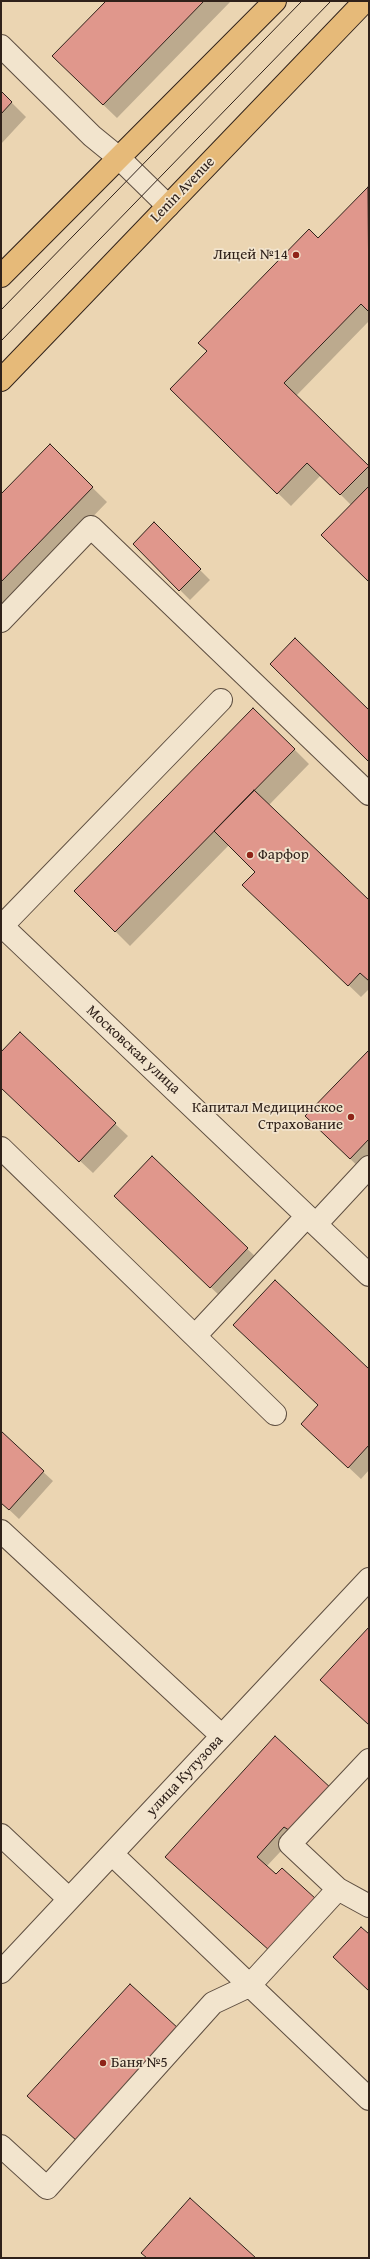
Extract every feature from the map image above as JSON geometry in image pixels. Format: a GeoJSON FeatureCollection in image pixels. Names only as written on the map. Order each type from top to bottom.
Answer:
{"type":"FeatureCollection","features":[{"type":"Feature","properties":{"kind":"main road"},"geometry":{"type":"LineString","coordinates":[[1,276],[275,1]]}},
{"type":"Feature","properties":{"kind":"main road","name":"Lenin Avenue"},"geometry":{"type":"LineString","coordinates":[[1,380],[365,1]]}},
{"type":"Feature","properties":{"kind":"street"},"geometry":{"type":"LineString","coordinates":[[1,46],[92,136],[119,158],[168,206]]}},
{"type":"Feature","properties":{"kind":"street"},"geometry":{"type":"LineString","coordinates":[[1,621],[91,527],[369,794]]}},
{"type":"Feature","properties":{"kind":"street"},"geometry":{"type":"LineString","coordinates":[[2,925],[221,700]]}},
{"type":"Feature","properties":{"kind":"street","name":"Московская улица"},"geometry":{"type":"LineString","coordinates":[[2,925],[369,1275]]}},
{"type":"Feature","properties":{"kind":"street"},"geometry":{"type":"LineString","coordinates":[[1,1148],[275,1414]]}},
{"type":"Feature","properties":{"kind":"street"},"geometry":{"type":"LineString","coordinates":[[196,1336],[311,1220],[369,1167]]}},
{"type":"Feature","properties":{"kind":"street"},"geometry":{"type":"LineString","coordinates":[[1,1531],[222,1736]]}},
{"type":"Feature","properties":{"kind":"street","name":"улица Кутузова"},"geometry":{"type":"LineString","coordinates":[[1,1972],[369,1579]]}},
{"type":"Feature","properties":{"kind":"street"},"geometry":{"type":"LineString","coordinates":[[369,1760],[290,1844],[338,1889],[369,1906]]}},
{"type":"Feature","properties":{"kind":"street"},"geometry":{"type":"LineString","coordinates":[[1,1835],[69,1899]]}},
{"type":"Feature","properties":{"kind":"street"},"geometry":{"type":"LineString","coordinates":[[112,1854],[369,2099]]}},
{"type":"Feature","properties":{"kind":"street"},"geometry":{"type":"LineString","coordinates":[[2,2148],[47,2188],[213,2003],[249,1986],[338,1889]]}},
{"type":"Feature","properties":{"kind":"building"},"geometry":{"type":"Polygon","coordinates":[[[106,1],[204,1],[103,105],[52,56],[106,1]]]}},
{"type":"Feature","properties":{"kind":"building"},"geometry":{"type":"Polygon","coordinates":[[[1,91],[12,102],[1,114],[1,91]]]}},
{"type":"Feature","properties":{"kind":"building"},"geometry":{"type":"Polygon","coordinates":[[[368,187],[369,312],[361,304],[284,383],[369,466],[340,495],[307,463],[277,494],[170,389],[207,351],[198,343],[309,229],[318,238],[368,187]]]}},
{"type":"Feature","properties":{"kind":"building"},"geometry":{"type":"Polygon","coordinates":[[[50,444],[93,487],[1,582],[1,494],[50,444]]]}},
{"type":"Feature","properties":{"kind":"building"},"geometry":{"type":"Polygon","coordinates":[[[369,486],[369,582],[321,535],[369,486]]]}},
{"type":"Feature","properties":{"kind":"building"},"geometry":{"type":"Polygon","coordinates":[[[154,522],[201,569],[179,591],[133,544],[154,522]]]}},
{"type":"Feature","properties":{"kind":"building"},"geometry":{"type":"Polygon","coordinates":[[[295,638],[369,710],[369,762],[270,664],[295,638]]]}},
{"type":"Feature","properties":{"kind":"building"},"geometry":{"type":"Polygon","coordinates":[[[253,708],[295,749],[115,932],[74,891],[253,708]]]}},
{"type":"Feature","properties":{"kind":"building"},"geometry":{"type":"Polygon","coordinates":[[[254,790],[369,900],[369,981],[360,973],[348,986],[242,885],[255,872],[214,831],[254,790]]]}},
{"type":"Feature","properties":{"kind":"building"},"geometry":{"type":"Polygon","coordinates":[[[20,1032],[116,1123],[79,1162],[1,1088],[1,1052],[20,1032]]]}},
{"type":"Feature","properties":{"kind":"building"},"geometry":{"type":"Polygon","coordinates":[[[369,1050],[369,1139],[350,1159],[305,1116],[369,1050]]]}},
{"type":"Feature","properties":{"kind":"building"},"geometry":{"type":"Polygon","coordinates":[[[152,1156],[248,1248],[210,1288],[114,1196],[152,1156]]]}},
{"type":"Feature","properties":{"kind":"building"},"geometry":{"type":"Polygon","coordinates":[[[275,1280],[369,1369],[369,1445],[348,1468],[301,1424],[318,1405],[233,1325],[275,1280]]]}},
{"type":"Feature","properties":{"kind":"building"},"geometry":{"type":"Polygon","coordinates":[[[1,1431],[44,1471],[9,1510],[1,1503],[1,1431]]]}},
{"type":"Feature","properties":{"kind":"building"},"geometry":{"type":"Polygon","coordinates":[[[369,1627],[369,1725],[320,1680],[369,1627]]]}},
{"type":"Feature","properties":{"kind":"building"},"geometry":{"type":"Polygon","coordinates":[[[275,1736],[333,1790],[295,1834],[284,1827],[257,1857],[276,1874],[282,1868],[316,1899],[270,1951],[165,1857],[275,1736]]]}},
{"type":"Feature","properties":{"kind":"building"},"geometry":{"type":"Polygon","coordinates":[[[361,1927],[369,1934],[369,1991],[333,1957],[361,1927]]]}},
{"type":"Feature","properties":{"kind":"building","name":"Баня №5"},"geometry":{"type":"Polygon","coordinates":[[[130,1984],[179,2029],[77,2141],[27,2096],[130,1984]]]}},
{"type":"Feature","properties":{"kind":"building"},"geometry":{"type":"Polygon","coordinates":[[[190,2198],[256,2258],[147,2258],[141,2253],[190,2198]]]}},
{"type":"Feature","properties":{"kind":"tram line"},"geometry":{"type":"LineString","coordinates":[[1,310],[302,1]]}},
{"type":"Feature","properties":{"kind":"tram line"},"geometry":{"type":"LineString","coordinates":[[1,341],[331,1]]}},
{"type":"Feature","properties":{"kind":"place","name":"Лицей №14"},"geometry":{"type":"Point","coordinates":[296,255]}},
{"type":"Feature","properties":{"kind":"place","name":"Фарфор"},"geometry":{"type":"Point","coordinates":[250,855]}},
{"type":"Feature","properties":{"kind":"place","name":"Капитал Медицинское Страхование"},"geometry":{"type":"Point","coordinates":[351,1117]}},
{"type":"Feature","properties":{"kind":"place","name":"Баня №5"},"geometry":{"type":"Point","coordinates":[103,2063]}}]}
